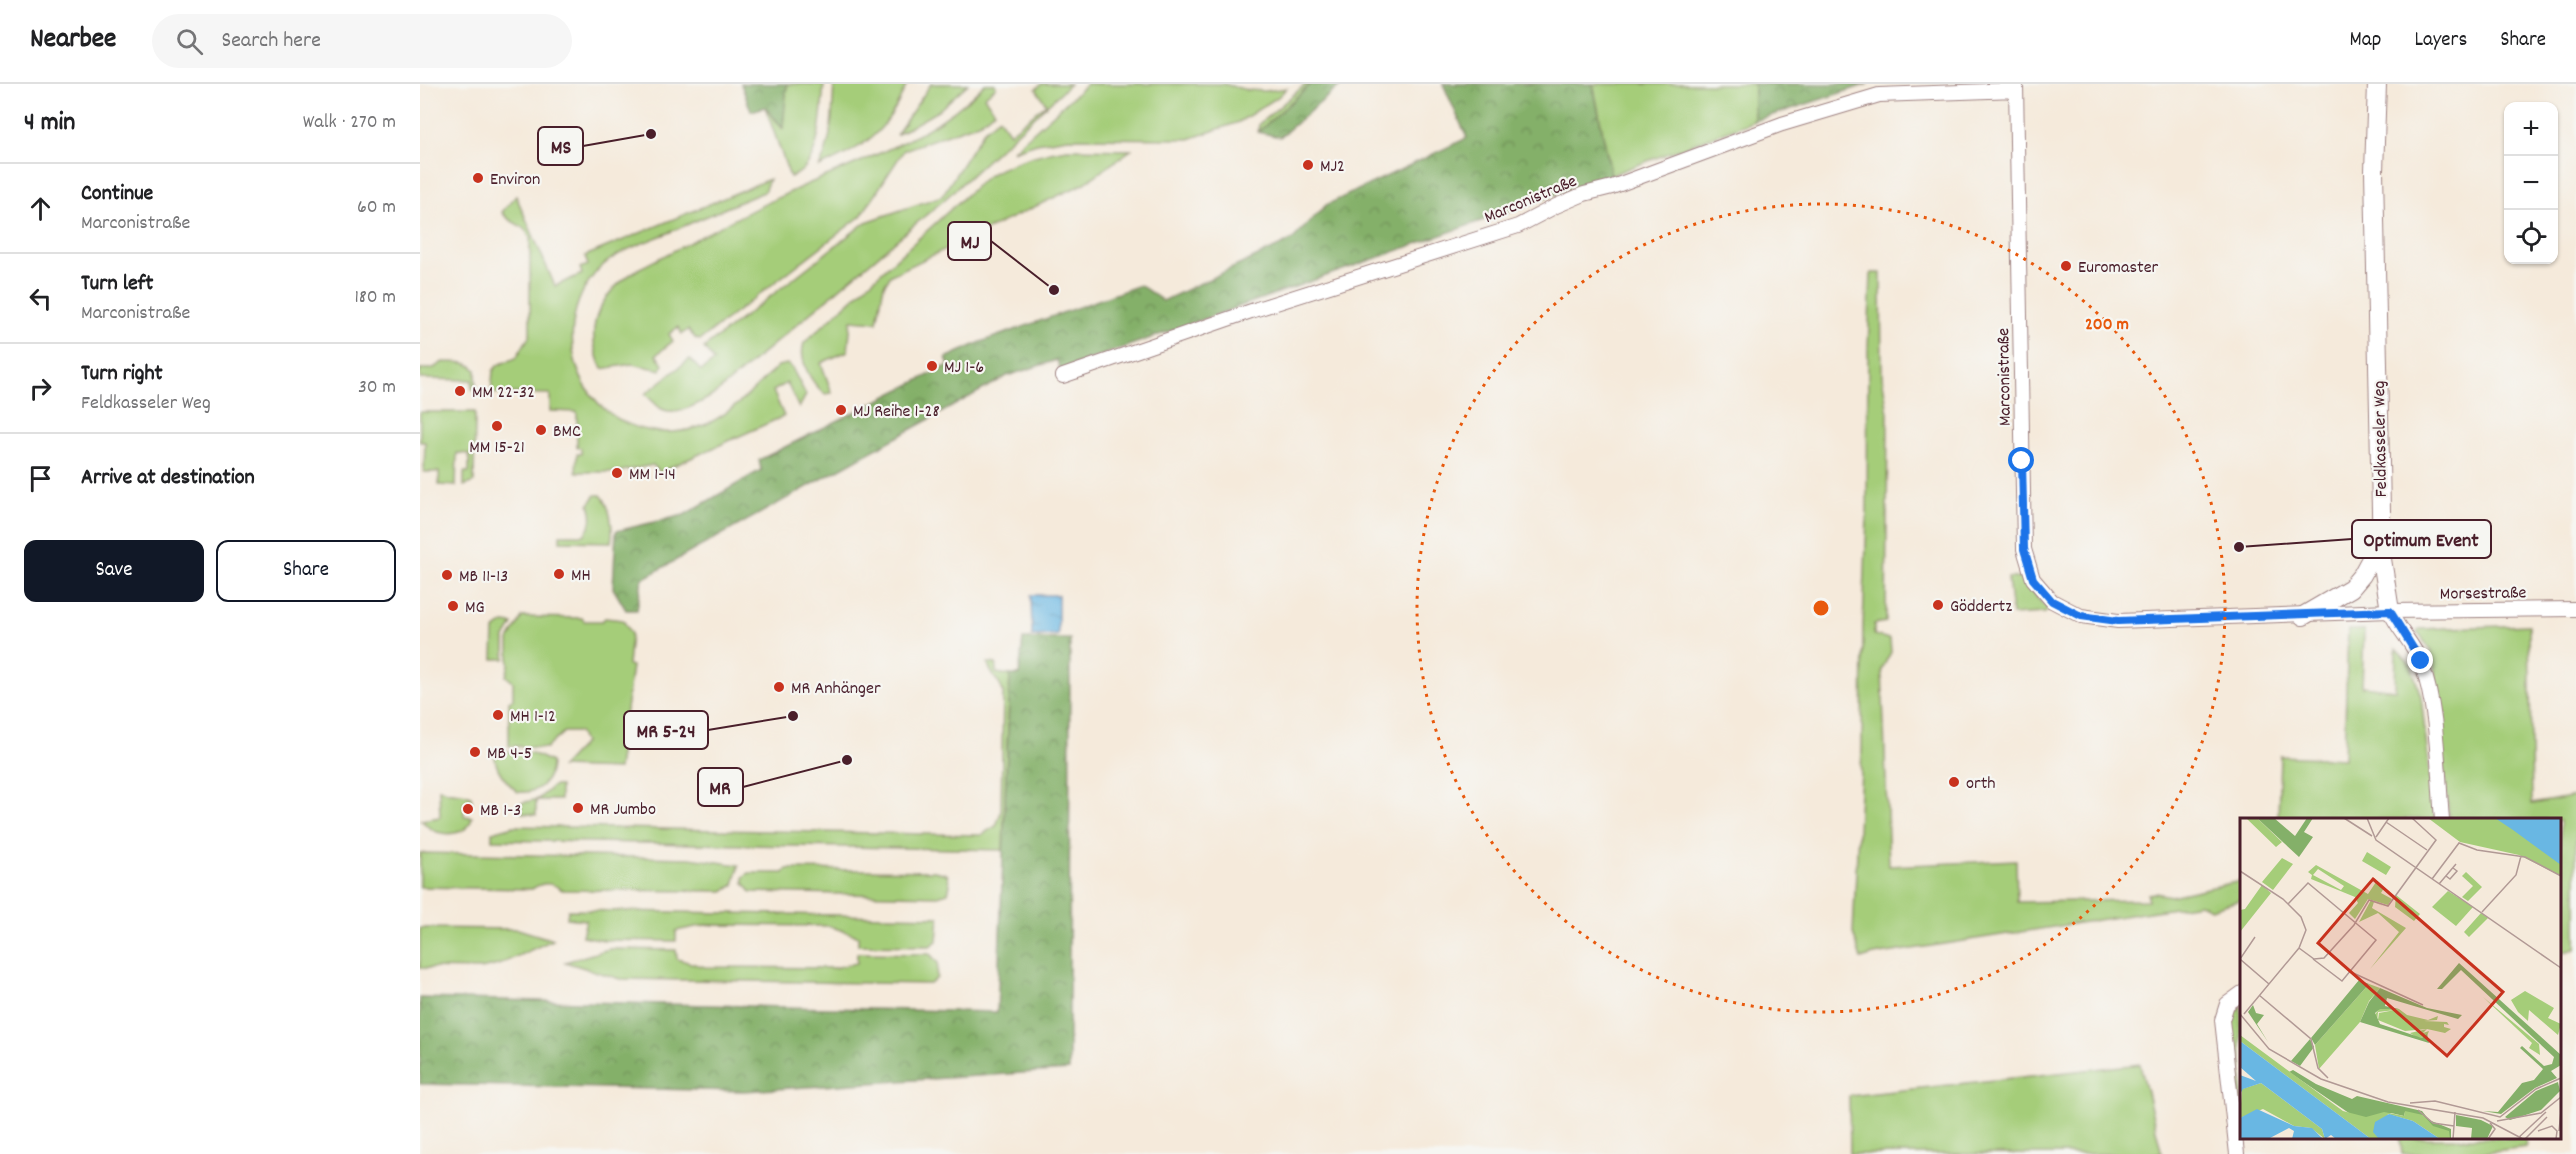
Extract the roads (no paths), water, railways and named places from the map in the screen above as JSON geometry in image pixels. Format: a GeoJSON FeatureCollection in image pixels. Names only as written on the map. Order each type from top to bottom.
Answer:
{"type":"FeatureCollection","features":[{"type":"Feature","properties":{"kind":"street","name":"Feldkasseler Weg"},"geometry":{"type":"LineString","coordinates":[[2377,84],[2374,171],[2382,559],[2390,611],[2414,649],[2427,679],[2442,818]]}},
{"type":"Feature","properties":{"kind":"street","name":"Marconistraße"},"geometry":{"type":"LineString","coordinates":[[1063,376],[1257,309],[1518,226],[1584,194],[1612,187],[1782,124],[1879,95],[2016,87],[2024,549],[2033,579],[2052,601],[2081,616],[2118,621],[2303,616],[2390,611]]}},
{"type":"Feature","properties":{"kind":"street"},"geometry":{"type":"LineString","coordinates":[[2303,616],[2351,588],[2362,575],[2382,538]]}},
{"type":"Feature","properties":{"kind":"street","name":"Morsestraße"},"geometry":{"type":"LineString","coordinates":[[2390,611],[2576,609]]}},
{"type":"Feature","properties":{"kind":"street"},"geometry":{"type":"LineString","coordinates":[[2237,1154],[2222,1020],[2227,1004],[2240,994]]}},
{"type":"Feature","properties":{"kind":"water"},"geometry":{"type":"Polygon","coordinates":[[[1031,595],[1058,595],[1058,635],[1032,636],[1031,595]]]}},
{"type":"Feature","properties":{"kind":"place","name":"MS"},"geometry":{"type":"Point","coordinates":[651,134]}},
{"type":"Feature","properties":{"kind":"place","name":"MJ2"},"geometry":{"type":"Point","coordinates":[1308,165]}},
{"type":"Feature","properties":{"kind":"place","name":"Environ"},"geometry":{"type":"Point","coordinates":[478,178]}},
{"type":"Feature","properties":{"kind":"place","name":"Euromaster"},"geometry":{"type":"Point","coordinates":[2066,266]}},
{"type":"Feature","properties":{"kind":"place","name":"MJ"},"geometry":{"type":"Point","coordinates":[1054,290]}},
{"type":"Feature","properties":{"kind":"place","name":"MJ 1-6"},"geometry":{"type":"Point","coordinates":[932,366]}},
{"type":"Feature","properties":{"kind":"place","name":"MM 22-32"},"geometry":{"type":"Point","coordinates":[460,391]}},
{"type":"Feature","properties":{"kind":"place","name":"MJ Reihe 1-28"},"geometry":{"type":"Point","coordinates":[841,410]}},
{"type":"Feature","properties":{"kind":"place","name":"MM 15-21"},"geometry":{"type":"Point","coordinates":[497,426]}},
{"type":"Feature","properties":{"kind":"place","name":"BMC"},"geometry":{"type":"Point","coordinates":[541,430]}},
{"type":"Feature","properties":{"kind":"place","name":"MM 1-14"},"geometry":{"type":"Point","coordinates":[617,473]}},
{"type":"Feature","properties":{"kind":"place","name":"Optimum Event"},"geometry":{"type":"Point","coordinates":[2239,547]}},
{"type":"Feature","properties":{"kind":"place","name":"MH"},"geometry":{"type":"Point","coordinates":[559,574]}},
{"type":"Feature","properties":{"kind":"place","name":"MB 11-13"},"geometry":{"type":"Point","coordinates":[447,575]}},
{"type":"Feature","properties":{"kind":"place","name":"Göddertz"},"geometry":{"type":"Point","coordinates":[1938,605]}},
{"type":"Feature","properties":{"kind":"place","name":"MG"},"geometry":{"type":"Point","coordinates":[453,606]}},
{"type":"Feature","properties":{"kind":"place","name":"MR Anhänger"},"geometry":{"type":"Point","coordinates":[779,687]}},
{"type":"Feature","properties":{"kind":"place","name":"MH 1-12"},"geometry":{"type":"Point","coordinates":[498,715]}},
{"type":"Feature","properties":{"kind":"place","name":"MR 5-24"},"geometry":{"type":"Point","coordinates":[793,716]}},
{"type":"Feature","properties":{"kind":"place","name":"MB 4-5"},"geometry":{"type":"Point","coordinates":[475,752]}},
{"type":"Feature","properties":{"kind":"place","name":"MR"},"geometry":{"type":"Point","coordinates":[847,760]}},
{"type":"Feature","properties":{"kind":"place","name":"orth"},"geometry":{"type":"Point","coordinates":[1954,782]}},
{"type":"Feature","properties":{"kind":"place","name":"MR Jumbo"},"geometry":{"type":"Point","coordinates":[578,808]}},
{"type":"Feature","properties":{"kind":"place","name":"MB 1-3"},"geometry":{"type":"Point","coordinates":[468,809]}}]}
